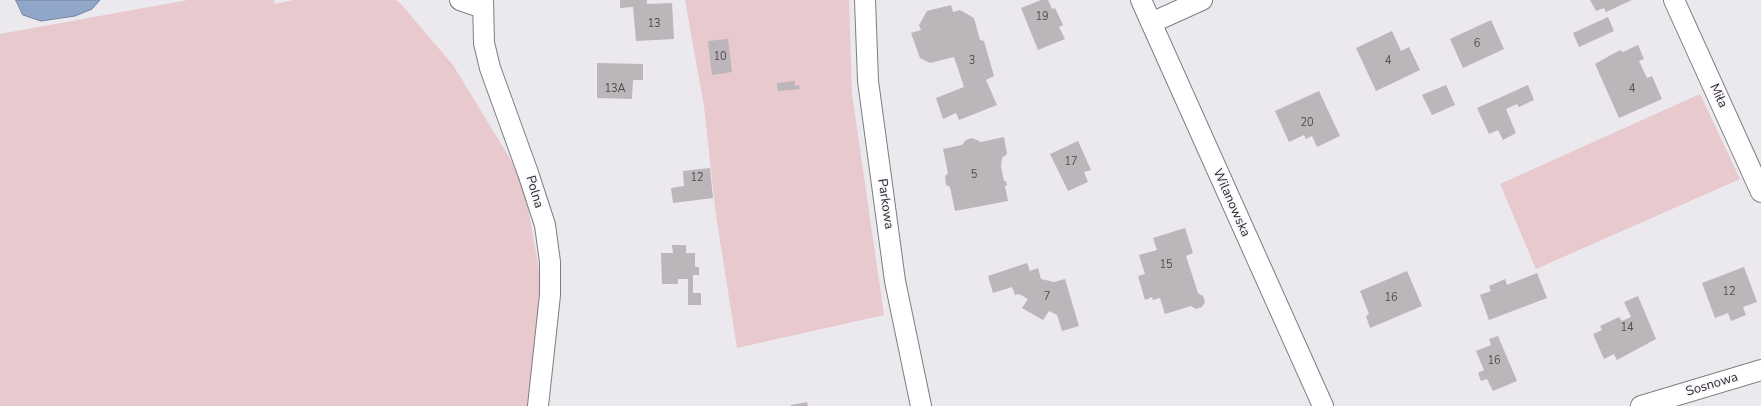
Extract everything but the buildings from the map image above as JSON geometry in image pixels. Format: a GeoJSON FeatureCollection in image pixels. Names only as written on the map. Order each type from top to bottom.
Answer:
{"type":"FeatureCollection","features":[{"type":"Feature","properties":{"kind":"street","name":"Polna"},"geometry":{"type":"LineString","coordinates":[[460,0],[483,4],[484,43],[490,68],[545,225],[550,262],[550,295],[538,406]]}},
{"type":"Feature","properties":{"kind":"street","name":"Parkowa"},"geometry":{"type":"LineString","coordinates":[[864,0],[868,81],[895,281],[921,406]]}},
{"type":"Feature","properties":{"kind":"street","name":"Wilanowska"},"geometry":{"type":"LineString","coordinates":[[1140,0],[1323,406]]}},
{"type":"Feature","properties":{"kind":"street"},"geometry":{"type":"LineString","coordinates":[[1151,23],[1202,0]]}},
{"type":"Feature","properties":{"kind":"street","name":"Miła"},"geometry":{"type":"LineString","coordinates":[[1674,0],[1761,192]]}},
{"type":"Feature","properties":{"kind":"street","name":"Sosnowa"},"geometry":{"type":"LineString","coordinates":[[1641,406],[1761,370]]}},
{"type":"Feature","properties":{"kind":"shaded area"},"geometry":{"type":"Polygon","coordinates":[[[188,0],[274,0],[275,4],[293,0],[396,0],[453,65],[523,180],[541,280],[536,337],[527,406],[0,406],[0,34],[188,0]]]}},
{"type":"Feature","properties":{"kind":"shaded area"},"geometry":{"type":"Polygon","coordinates":[[[685,0],[849,0],[852,94],[884,315],[737,348],[716,216],[704,106],[685,0]]]}},
{"type":"Feature","properties":{"kind":"shaded area"},"geometry":{"type":"Polygon","coordinates":[[[1700,94],[1740,179],[1536,269],[1500,184],[1700,94]]]}},
{"type":"Feature","properties":{"kind":"water"},"geometry":{"type":"Polygon","coordinates":[[[16,0],[100,0],[92,9],[75,16],[41,21],[23,15],[16,0]]]}}]}
